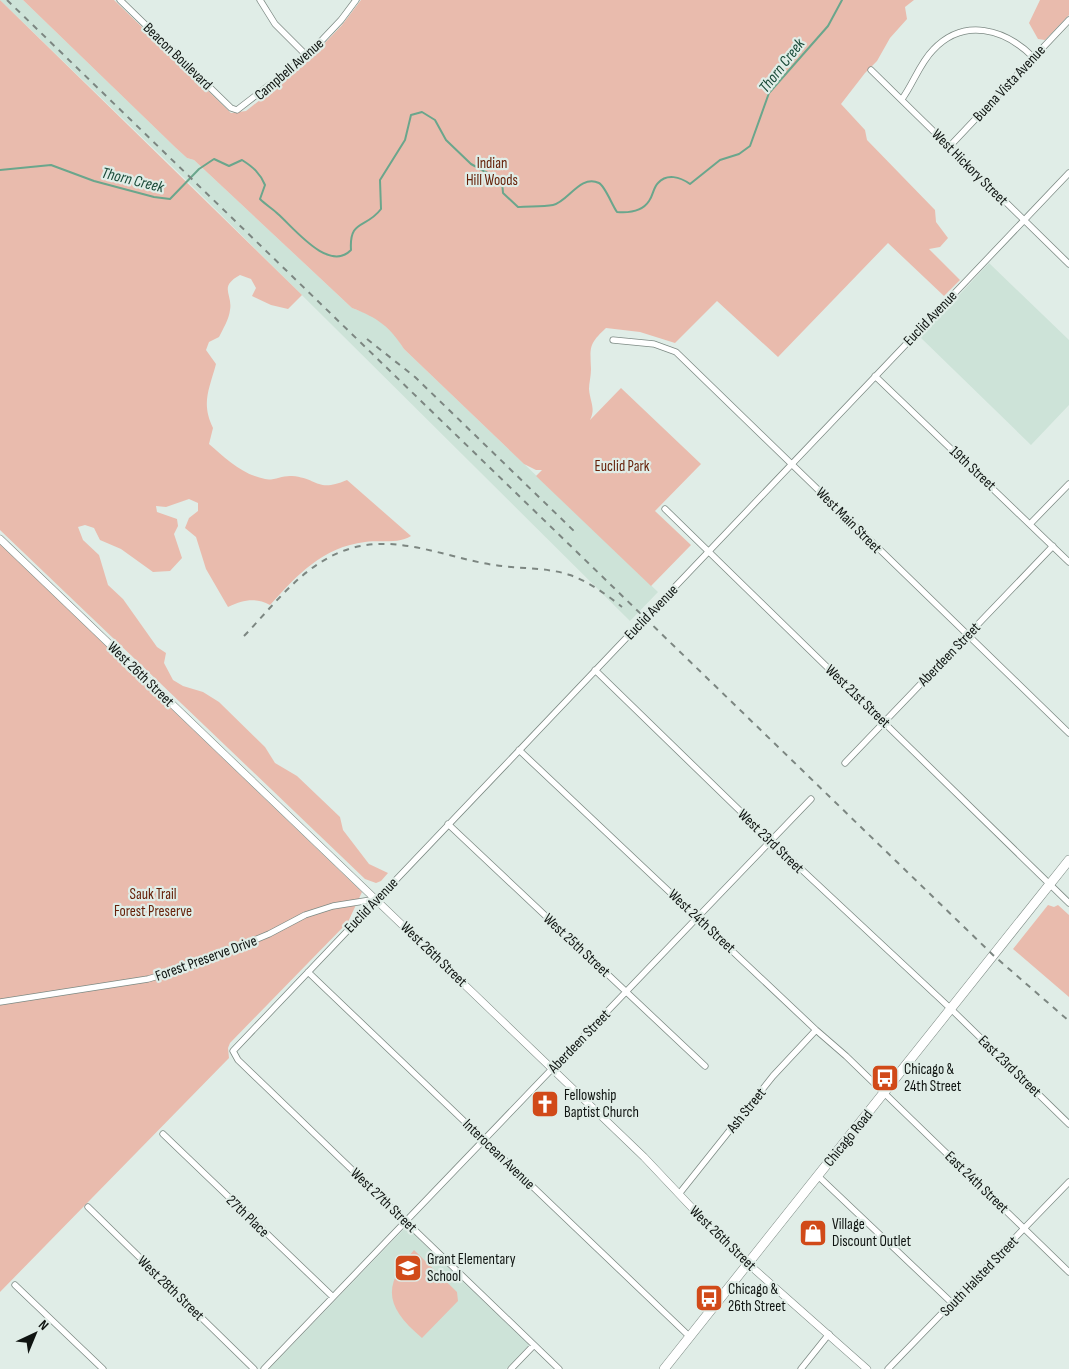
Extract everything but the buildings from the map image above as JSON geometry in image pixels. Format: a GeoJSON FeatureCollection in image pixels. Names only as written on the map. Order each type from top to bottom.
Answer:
{"type":"FeatureCollection","features":[{"type":"Feature","properties":{"kind":"main road","name":"Chicago Road"},"geometry":{"type":"LineString","coordinates":[[664,1369],[1069,860]]}},
{"type":"Feature","properties":{"kind":"street","name":"Beacon Boulevard"},"geometry":{"type":"LineString","coordinates":[[120,0],[231,108],[237,110]]}},
{"type":"Feature","properties":{"kind":"street"},"geometry":{"type":"LineString","coordinates":[[260,0],[275,24],[307,56]]}},
{"type":"Feature","properties":{"kind":"street","name":"Campbell Avenue"},"geometry":{"type":"LineString","coordinates":[[237,110],[307,56],[356,0]]}},
{"type":"Feature","properties":{"kind":"street","name":"Buena Vista Avenue"},"geometry":{"type":"LineString","coordinates":[[949,147],[1069,20]]}},
{"type":"Feature","properties":{"kind":"street"},"geometry":{"type":"LineString","coordinates":[[902,99],[933,50],[955,35],[972,30],[994,32],[1012,38],[1033,57]]}},
{"type":"Feature","properties":{"kind":"street","name":"West Hickory Street"},"geometry":{"type":"LineString","coordinates":[[870,70],[902,99],[1069,264]]}},
{"type":"Feature","properties":{"kind":"street","name":"Euclid Avenue"},"geometry":{"type":"LineString","coordinates":[[232,1051],[1069,173]]}},
{"type":"Feature","properties":{"kind":"street","name":"West Main Street"},"geometry":{"type":"LineString","coordinates":[[613,340],[654,344],[676,352],[1069,733]]}},
{"type":"Feature","properties":{"kind":"street","name":"19th Street"},"geometry":{"type":"LineString","coordinates":[[875,376],[1031,523],[1069,562]]}},
{"type":"Feature","properties":{"kind":"street"},"geometry":{"type":"LineString","coordinates":[[1031,523],[1069,484]]}},
{"type":"Feature","properties":{"kind":"street","name":"West 21st Street"},"geometry":{"type":"LineString","coordinates":[[665,509],[1069,903]]}},
{"type":"Feature","properties":{"kind":"street","name":"West 26th Street"},"geometry":{"type":"LineString","coordinates":[[0,540],[552,1068],[655,1168],[710,1229],[867,1369]]}},
{"type":"Feature","properties":{"kind":"street","name":"Aberdeen Street"},"geometry":{"type":"LineString","coordinates":[[845,763],[1053,546]]}},
{"type":"Feature","properties":{"kind":"street","name":"West 23rd Street"},"geometry":{"type":"LineString","coordinates":[[595,670],[771,841],[951,1009]]}},
{"type":"Feature","properties":{"kind":"street","name":"West 24th Street"},"geometry":{"type":"LineString","coordinates":[[519,750],[884,1092]]}},
{"type":"Feature","properties":{"kind":"street","name":"Aberdeen Street"},"geometry":{"type":"LineString","coordinates":[[264,1369],[811,799]]}},
{"type":"Feature","properties":{"kind":"street","name":"West 25th Street"},"geometry":{"type":"LineString","coordinates":[[448,824],[705,1066]]}},
{"type":"Feature","properties":{"kind":"street","name":"Forest Preserve Drive"},"geometry":{"type":"LineString","coordinates":[[0,1002],[148,979],[203,962],[324,909],[377,899]]}},
{"type":"Feature","properties":{"kind":"street","name":"Interocean Avenue"},"geometry":{"type":"LineString","coordinates":[[308,972],[689,1336]]}},
{"type":"Feature","properties":{"kind":"street","name":"East 23rd Street"},"geometry":{"type":"LineString","coordinates":[[951,1009],[1069,1124]]}},
{"type":"Feature","properties":{"kind":"street","name":"Ash Street"},"geometry":{"type":"LineString","coordinates":[[679,1194],[773,1076],[816,1030]]}},
{"type":"Feature","properties":{"kind":"street","name":"West 27th Street"},"geometry":{"type":"LineString","coordinates":[[232,1051],[238,1060],[559,1369]]}},
{"type":"Feature","properties":{"kind":"street","name":"East 24th Street"},"geometry":{"type":"LineString","coordinates":[[884,1092],[1069,1272]]}},
{"type":"Feature","properties":{"kind":"street","name":"27th Place"},"geometry":{"type":"LineString","coordinates":[[163,1134],[333,1297]]}},
{"type":"Feature","properties":{"kind":"street"},"geometry":{"type":"LineString","coordinates":[[818,1176],[952,1303]]}},
{"type":"Feature","properties":{"kind":"street","name":"South Halsted Street"},"geometry":{"type":"LineString","coordinates":[[888,1369],[1069,1182]]}},
{"type":"Feature","properties":{"kind":"street","name":"West 28th Street"},"geometry":{"type":"LineString","coordinates":[[88,1207],[254,1369]]}},
{"type":"Feature","properties":{"kind":"street"},"geometry":{"type":"LineString","coordinates":[[15,1285],[103,1369]]}},
{"type":"Feature","properties":{"kind":"street"},"geometry":{"type":"LineString","coordinates":[[801,1369],[829,1334]]}},
{"type":"Feature","properties":{"kind":"street"},"geometry":{"type":"LineString","coordinates":[[512,1369],[534,1345]]}},
{"type":"Feature","properties":{"kind":"shaded area"},"geometry":{"type":"Polygon","coordinates":[[[0,0],[23,0],[176,148],[187,158],[194,160],[352,308],[376,317],[395,335],[404,349],[658,592],[630,621],[183,177],[0,0]]]}},
{"type":"Feature","properties":{"kind":"shaded area"},"geometry":{"type":"Polygon","coordinates":[[[989,263],[1069,340],[1069,405],[1031,445],[920,337],[989,263]]]}},
{"type":"Feature","properties":{"kind":"shaded area","name":"Grant Elementary School"},"geometry":{"type":"Polygon","coordinates":[[[406,1227],[529,1345],[506,1369],[269,1369],[406,1227]]]}},
{"type":"Feature","properties":{"kind":"green space"},"geometry":{"type":"Polygon","coordinates":[[[0,0],[302,295],[288,309],[271,305],[252,296],[256,288],[251,279],[240,275],[230,283],[228,291],[230,310],[226,324],[219,337],[209,342],[206,350],[216,364],[207,396],[207,411],[213,428],[209,444],[235,465],[257,477],[275,479],[285,476],[301,477],[323,485],[337,484],[347,480],[411,536],[395,541],[365,542],[336,550],[324,556],[301,573],[270,605],[249,600],[228,607],[206,569],[196,537],[185,528],[189,518],[198,511],[198,503],[189,499],[166,507],[156,506],[157,512],[177,519],[178,526],[174,534],[182,558],[170,571],[153,572],[121,549],[100,540],[94,528],[85,525],[78,527],[83,540],[99,555],[108,585],[123,599],[157,647],[166,653],[164,663],[173,680],[183,686],[203,692],[219,702],[265,747],[275,763],[297,776],[340,817],[343,830],[369,864],[388,873],[381,881],[376,883],[365,879],[0,530],[0,0]]]}},
{"type":"Feature","properties":{"kind":"green space","name":"Indian Hill Woods"},"geometry":{"type":"Polygon","coordinates":[[[23,0],[114,0],[231,113],[246,111],[303,66],[342,25],[361,0],[914,0],[905,7],[907,19],[890,38],[877,61],[841,104],[865,130],[867,140],[935,210],[936,222],[948,238],[940,247],[929,249],[960,280],[944,296],[888,243],[778,357],[717,301],[675,343],[640,332],[606,328],[600,333],[591,350],[589,389],[593,408],[590,420],[621,388],[701,464],[655,511],[691,545],[651,586],[536,476],[542,470],[536,470],[524,464],[404,349],[388,329],[376,319],[352,308],[194,160],[187,158],[176,148],[23,0]]]}},
{"type":"Feature","properties":{"kind":"green space"},"geometry":{"type":"Polygon","coordinates":[[[1040,0],[1069,0],[1069,15],[1045,40],[1038,39],[1029,23],[1040,0]]]}},
{"type":"Feature","properties":{"kind":"green space","name":"Sauk Trail Forest Preserve"},"geometry":{"type":"Polygon","coordinates":[[[0,544],[362,892],[348,922],[230,1043],[228,1048],[229,1058],[0,1292],[0,544]]]}},
{"type":"Feature","properties":{"kind":"green space"},"geometry":{"type":"Polygon","coordinates":[[[1048,905],[1054,907],[1058,905],[1069,915],[1069,997],[1013,949],[1048,905]]]}},
{"type":"Feature","properties":{"kind":"green space"},"geometry":{"type":"Polygon","coordinates":[[[414,1250],[457,1292],[458,1301],[422,1338],[401,1316],[392,1296],[396,1275],[414,1250]]]}},
{"type":"Feature","properties":{"kind":"waterway","name":"Thorn Creek"},"geometry":{"type":"LineString","coordinates":[[0,170],[51,165],[94,181],[154,197],[170,199],[199,169],[214,159],[229,166],[242,160],[256,171],[265,185],[260,199],[312,246],[333,256],[342,256],[351,250],[351,240],[356,229],[381,209],[380,180],[405,140],[411,115],[422,112],[435,120],[446,140],[471,164],[502,181],[503,193],[518,207],[544,206],[559,203],[580,185],[592,181],[601,185],[617,212],[635,211],[646,205],[656,185],[665,178],[674,177],[690,184],[720,160],[739,154],[750,146],[769,93],[828,26],[842,0]]}},
{"type":"Feature","properties":{"kind":"railway"},"geometry":{"type":"LineString","coordinates":[[7,0],[993,955],[1069,1021]]}},
{"type":"Feature","properties":{"kind":"railway"},"geometry":{"type":"LineString","coordinates":[[367,339],[415,377],[574,531]]}},
{"type":"Feature","properties":{"kind":"railway"},"geometry":{"type":"LineString","coordinates":[[244,636],[287,590],[324,560],[338,553],[377,544],[416,547],[494,565],[561,572],[591,585],[622,607]]}},
{"type":"Feature","properties":{"kind":"place","name":"Chicago & 24th Street"},"geometry":{"type":"Point","coordinates":[885,1078]}},
{"type":"Feature","properties":{"kind":"place","name":"Fellowship Baptist Church"},"geometry":{"type":"Point","coordinates":[545,1104]}},
{"type":"Feature","properties":{"kind":"place","name":"Village Discount Outlet"},"geometry":{"type":"Point","coordinates":[813,1233]}},
{"type":"Feature","properties":{"kind":"place","name":"Grant Elementary School"},"geometry":{"type":"Point","coordinates":[408,1268]}},
{"type":"Feature","properties":{"kind":"place","name":"Chicago & 26th Street"},"geometry":{"type":"Point","coordinates":[709,1298]}},
{"type":"Feature","properties":{"kind":"park label","name":"Euclid Park"},"geometry":{"type":"Point","coordinates":[622,466]}}]}
